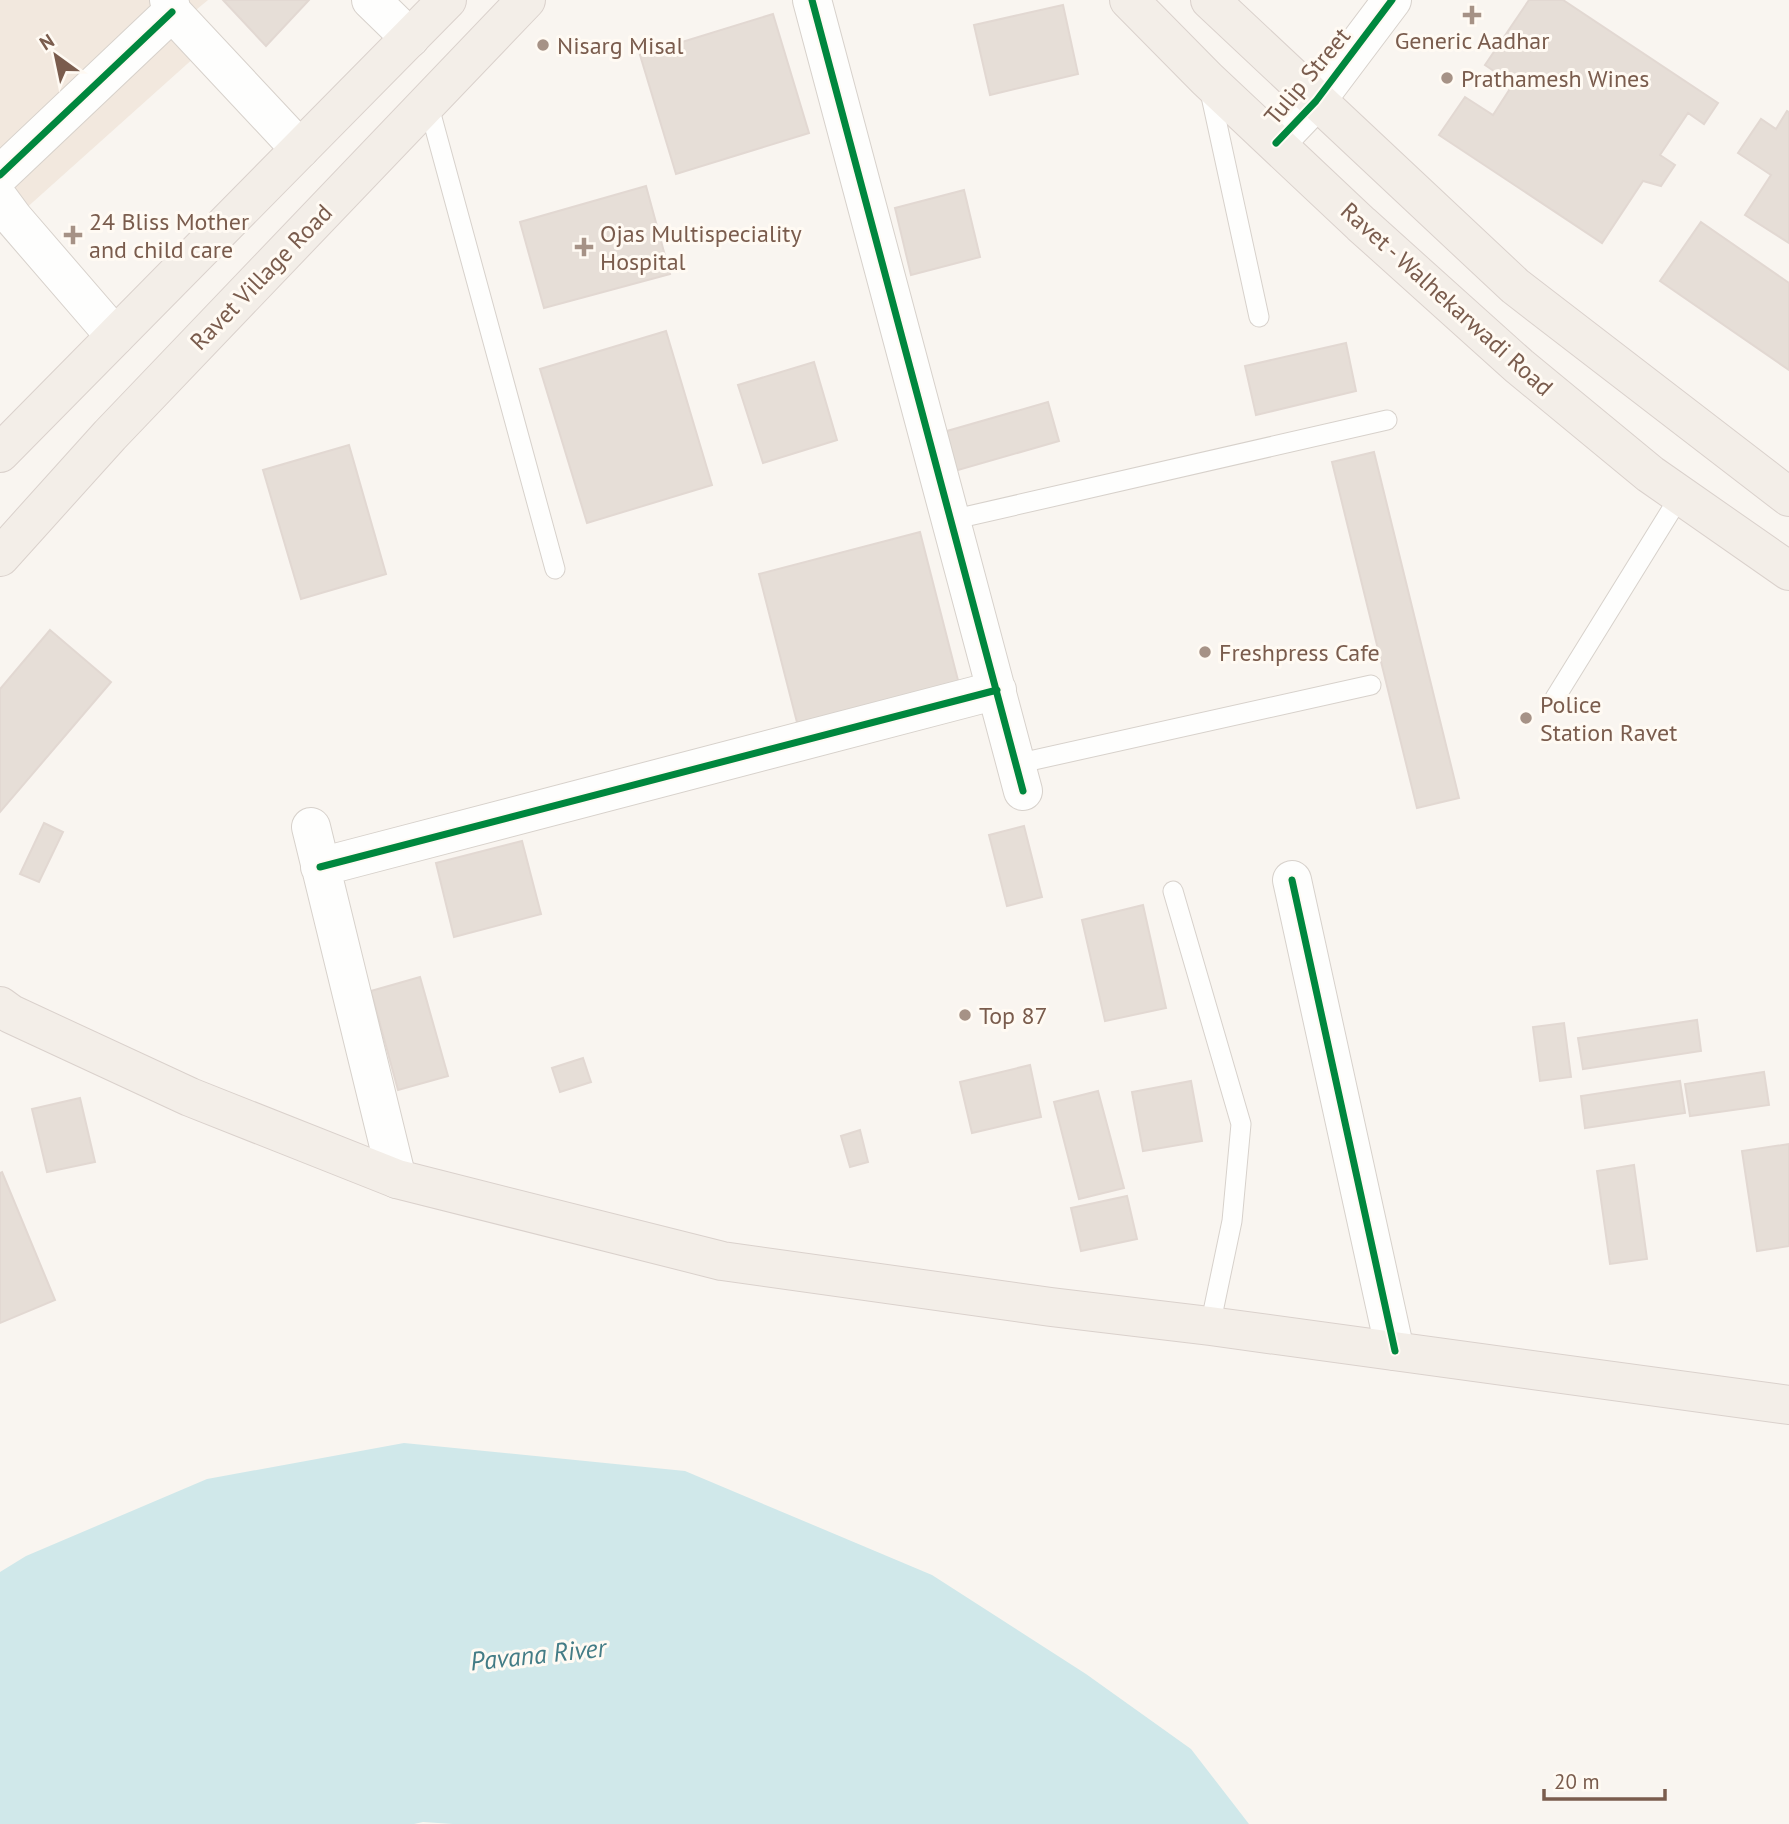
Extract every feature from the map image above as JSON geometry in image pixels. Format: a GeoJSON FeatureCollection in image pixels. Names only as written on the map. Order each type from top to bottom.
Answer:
{"type":"FeatureCollection","features":[{"type":"Feature","properties":{"kind":"main road"},"geometry":{"type":"LineString","coordinates":[[0,453],[447,0]]}},
{"type":"Feature","properties":{"kind":"main road","name":"Ravet Village Road"},"geometry":{"type":"LineString","coordinates":[[0,557],[110,435],[526,0]]}},
{"type":"Feature","properties":{"kind":"main road","name":"Ravet - Walhekarwadi Road"},"geometry":{"type":"LineString","coordinates":[[1129,0],[1207,79],[1474,326],[1650,474],[1789,571]]}},
{"type":"Feature","properties":{"kind":"main road"},"geometry":{"type":"LineString","coordinates":[[1210,0],[1515,286],[1789,497]]}},
{"type":"Feature","properties":{"kind":"main road"},"geometry":{"type":"LineString","coordinates":[[4,1010],[190,1097],[397,1179],[722,1261],[1789,1405]]}},
{"type":"Feature","properties":{"kind":"street"},"geometry":{"type":"LineString","coordinates":[[371,0],[410,38]]}},
{"type":"Feature","properties":{"kind":"street"},"geometry":{"type":"LineString","coordinates":[[812,0],[1020,778]]}},
{"type":"Feature","properties":{"kind":"street","name":"Tulip Street"},"geometry":{"type":"LineString","coordinates":[[1276,143],[1316,101],[1392,0]]}},
{"type":"Feature","properties":{"kind":"street"},"geometry":{"type":"LineString","coordinates":[[0,175],[171,6],[300,149]]}},
{"type":"Feature","properties":{"kind":"street"},"geometry":{"type":"LineString","coordinates":[[0,200],[115,336]]}},
{"type":"Feature","properties":{"kind":"street"},"geometry":{"type":"LineString","coordinates":[[320,867],[997,690]]}},
{"type":"Feature","properties":{"kind":"street"},"geometry":{"type":"LineString","coordinates":[[312,827],[397,1179]]}},
{"type":"Feature","properties":{"kind":"street"},"geometry":{"type":"LineString","coordinates":[[1293,880],[1395,1350]]}},
{"type":"Feature","properties":{"kind":"lane"},"geometry":{"type":"LineString","coordinates":[[1207,79],[1259,317]]}},
{"type":"Feature","properties":{"kind":"lane"},"geometry":{"type":"LineString","coordinates":[[428,103],[555,569]]}},
{"type":"Feature","properties":{"kind":"lane"},"geometry":{"type":"LineString","coordinates":[[951,520],[1387,420]]}},
{"type":"Feature","properties":{"kind":"lane"},"geometry":{"type":"LineString","coordinates":[[1555,698],[1679,496]]}},
{"type":"Feature","properties":{"kind":"lane"},"geometry":{"type":"LineString","coordinates":[[1020,778],[1371,685]]}},
{"type":"Feature","properties":{"kind":"lane"},"geometry":{"type":"LineString","coordinates":[[1173,891],[1241,1124],[1232,1221],[1210,1326]]}},
{"type":"Feature","properties":{"kind":"shaded area"},"geometry":{"type":"Polygon","coordinates":[[[0,0],[208,0],[191,14],[215,39],[14,219],[0,202],[0,0]]]}},
{"type":"Feature","properties":{"kind":"water","name":"Pavana River"},"geometry":{"type":"Polygon","coordinates":[[[404,1443],[685,1471],[932,1575],[1086,1674],[1191,1749],[1249,1824],[0,1824],[0,1572],[26,1556],[207,1479],[404,1443]]]}},
{"type":"Feature","properties":{"kind":"building"},"geometry":{"type":"Polygon","coordinates":[[[223,0],[309,0],[266,46],[223,0]]]}},
{"type":"Feature","properties":{"kind":"building"},"geometry":{"type":"Polygon","coordinates":[[[1529,0],[1563,0],[1718,103],[1704,124],[1688,113],[1660,155],[1675,165],[1661,186],[1643,181],[1602,243],[1439,135],[1465,97],[1493,115],[1513,84],[1485,65],[1529,0]]]}},
{"type":"Feature","properties":{"kind":"building"},"geometry":{"type":"Polygon","coordinates":[[[1063,5],[1078,74],[990,95],[974,25],[1063,5]]]}},
{"type":"Feature","properties":{"kind":"building"},"geometry":{"type":"Polygon","coordinates":[[[773,14],[809,133],[676,174],[640,55],[773,14]]]}},
{"type":"Feature","properties":{"kind":"building"},"geometry":{"type":"Polygon","coordinates":[[[1787,111],[1789,243],[1745,215],[1771,175],[1738,153],[1761,119],[1776,129],[1787,111]]]}},
{"type":"Feature","properties":{"kind":"building"},"geometry":{"type":"Polygon","coordinates":[[[646,186],[670,274],[544,308],[520,222],[646,186]]]}},
{"type":"Feature","properties":{"kind":"building"},"geometry":{"type":"Polygon","coordinates":[[[964,190],[980,257],[911,275],[895,208],[964,190]]]}},
{"type":"Feature","properties":{"kind":"building"},"geometry":{"type":"Polygon","coordinates":[[[1701,222],[1789,283],[1789,370],[1660,281],[1701,222]]]}},
{"type":"Feature","properties":{"kind":"building"},"geometry":{"type":"Polygon","coordinates":[[[666,331],[712,485],[587,523],[540,369],[666,331]]]}},
{"type":"Feature","properties":{"kind":"building"},"geometry":{"type":"Polygon","coordinates":[[[1346,343],[1356,391],[1256,415],[1245,366],[1346,343]]]}},
{"type":"Feature","properties":{"kind":"building"},"geometry":{"type":"Polygon","coordinates":[[[814,362],[837,440],[763,463],[738,385],[814,362]]]}},
{"type":"Feature","properties":{"kind":"building"},"geometry":{"type":"Polygon","coordinates":[[[1048,402],[1059,441],[951,472],[940,433],[1048,402]]]}},
{"type":"Feature","properties":{"kind":"building"},"geometry":{"type":"Polygon","coordinates":[[[349,445],[386,574],[301,599],[263,470],[349,445]]]}},
{"type":"Feature","properties":{"kind":"building"},"geometry":{"type":"Polygon","coordinates":[[[1374,452],[1459,798],[1417,808],[1332,462],[1374,452]]]}},
{"type":"Feature","properties":{"kind":"building"},"geometry":{"type":"Polygon","coordinates":[[[920,532],[961,692],[800,734],[759,574],[920,532]]]}},
{"type":"Feature","properties":{"kind":"building"},"geometry":{"type":"Polygon","coordinates":[[[50,630],[111,682],[0,812],[0,689],[50,630]]]}},
{"type":"Feature","properties":{"kind":"building"},"geometry":{"type":"Polygon","coordinates":[[[44,823],[63,832],[39,882],[20,874],[44,823]]]}},
{"type":"Feature","properties":{"kind":"building"},"geometry":{"type":"Polygon","coordinates":[[[1024,826],[1042,897],[1007,906],[989,835],[1024,826]]]}},
{"type":"Feature","properties":{"kind":"building"},"geometry":{"type":"Polygon","coordinates":[[[522,841],[541,914],[454,937],[436,863],[522,841]]]}},
{"type":"Feature","properties":{"kind":"building"},"geometry":{"type":"Polygon","coordinates":[[[1143,905],[1166,1008],[1105,1021],[1082,920],[1143,905]]]}},
{"type":"Feature","properties":{"kind":"building"},"geometry":{"type":"Polygon","coordinates":[[[420,977],[448,1076],[398,1090],[371,991],[420,977]]]}},
{"type":"Feature","properties":{"kind":"building"},"geometry":{"type":"Polygon","coordinates":[[[1697,1020],[1701,1051],[1583,1069],[1578,1038],[1697,1020]]]}},
{"type":"Feature","properties":{"kind":"building"},"geometry":{"type":"Polygon","coordinates":[[[1564,1023],[1571,1077],[1540,1081],[1533,1027],[1564,1023]]]}},
{"type":"Feature","properties":{"kind":"building"},"geometry":{"type":"Polygon","coordinates":[[[583,1058],[591,1082],[560,1092],[552,1068],[583,1058]]]}},
{"type":"Feature","properties":{"kind":"building"},"geometry":{"type":"Polygon","coordinates":[[[1030,1065],[1041,1117],[972,1133],[960,1082],[1030,1065]]]}},
{"type":"Feature","properties":{"kind":"building"},"geometry":{"type":"Polygon","coordinates":[[[1764,1072],[1769,1105],[1690,1116],[1685,1084],[1764,1072]]]}},
{"type":"Feature","properties":{"kind":"building"},"geometry":{"type":"Polygon","coordinates":[[[1191,1081],[1202,1141],[1143,1151],[1132,1092],[1191,1081]]]}},
{"type":"Feature","properties":{"kind":"building"},"geometry":{"type":"Polygon","coordinates":[[[1680,1081],[1685,1113],[1585,1128],[1581,1096],[1680,1081]]]}},
{"type":"Feature","properties":{"kind":"building"},"geometry":{"type":"Polygon","coordinates":[[[1098,1091],[1124,1188],[1079,1199],[1054,1102],[1098,1091]]]}},
{"type":"Feature","properties":{"kind":"building"},"geometry":{"type":"Polygon","coordinates":[[[80,1098],[95,1162],[47,1172],[32,1109],[80,1098]]]}},
{"type":"Feature","properties":{"kind":"building"},"geometry":{"type":"Polygon","coordinates":[[[860,1130],[868,1162],[850,1167],[841,1136],[860,1130]]]}},
{"type":"Feature","properties":{"kind":"building"},"geometry":{"type":"Polygon","coordinates":[[[1789,1144],[1789,1246],[1757,1251],[1742,1151],[1789,1144]]]}},
{"type":"Feature","properties":{"kind":"building"},"geometry":{"type":"Polygon","coordinates":[[[1634,1165],[1647,1259],[1610,1264],[1597,1171],[1634,1165]]]}},
{"type":"Feature","properties":{"kind":"building"},"geometry":{"type":"Polygon","coordinates":[[[2,1172],[55,1300],[0,1323],[0,1173],[2,1172]]]}},
{"type":"Feature","properties":{"kind":"building"},"geometry":{"type":"Polygon","coordinates":[[[1127,1196],[1137,1239],[1081,1251],[1071,1208],[1127,1196]]]}},
{"type":"Feature","properties":{"kind":"cycle path"},"geometry":{"type":"LineString","coordinates":[[812,0],[1023,791]]}},
{"type":"Feature","properties":{"kind":"cycle path"},"geometry":{"type":"LineString","coordinates":[[1276,143],[1316,101],[1392,0]]}},
{"type":"Feature","properties":{"kind":"cycle path"},"geometry":{"type":"LineString","coordinates":[[0,175],[172,12]]}},
{"type":"Feature","properties":{"kind":"cycle path"},"geometry":{"type":"LineString","coordinates":[[320,867],[997,690]]}},
{"type":"Feature","properties":{"kind":"cycle path"},"geometry":{"type":"LineString","coordinates":[[1292,880],[1395,1351]]}},
{"type":"Feature","properties":{"kind":"place","name":"Generic Aadhar"},"geometry":{"type":"Point","coordinates":[1472,15]}},
{"type":"Feature","properties":{"kind":"place","name":"Nisarg Misal"},"geometry":{"type":"Point","coordinates":[543,45]}},
{"type":"Feature","properties":{"kind":"place","name":"Prathamesh Wines"},"geometry":{"type":"Point","coordinates":[1447,78]}},
{"type":"Feature","properties":{"kind":"place","name":"24 Bliss Mother and child care"},"geometry":{"type":"Point","coordinates":[73,235]}},
{"type":"Feature","properties":{"kind":"place","name":"Ojas Multispeciality Hospital"},"geometry":{"type":"Point","coordinates":[584,247]}},
{"type":"Feature","properties":{"kind":"place","name":"Freshpress Cafe"},"geometry":{"type":"Point","coordinates":[1205,652]}},
{"type":"Feature","properties":{"kind":"place","name":"Police Station Ravet"},"geometry":{"type":"Point","coordinates":[1526,718]}},
{"type":"Feature","properties":{"kind":"place","name":"Top 87"},"geometry":{"type":"Point","coordinates":[965,1015]}}]}
